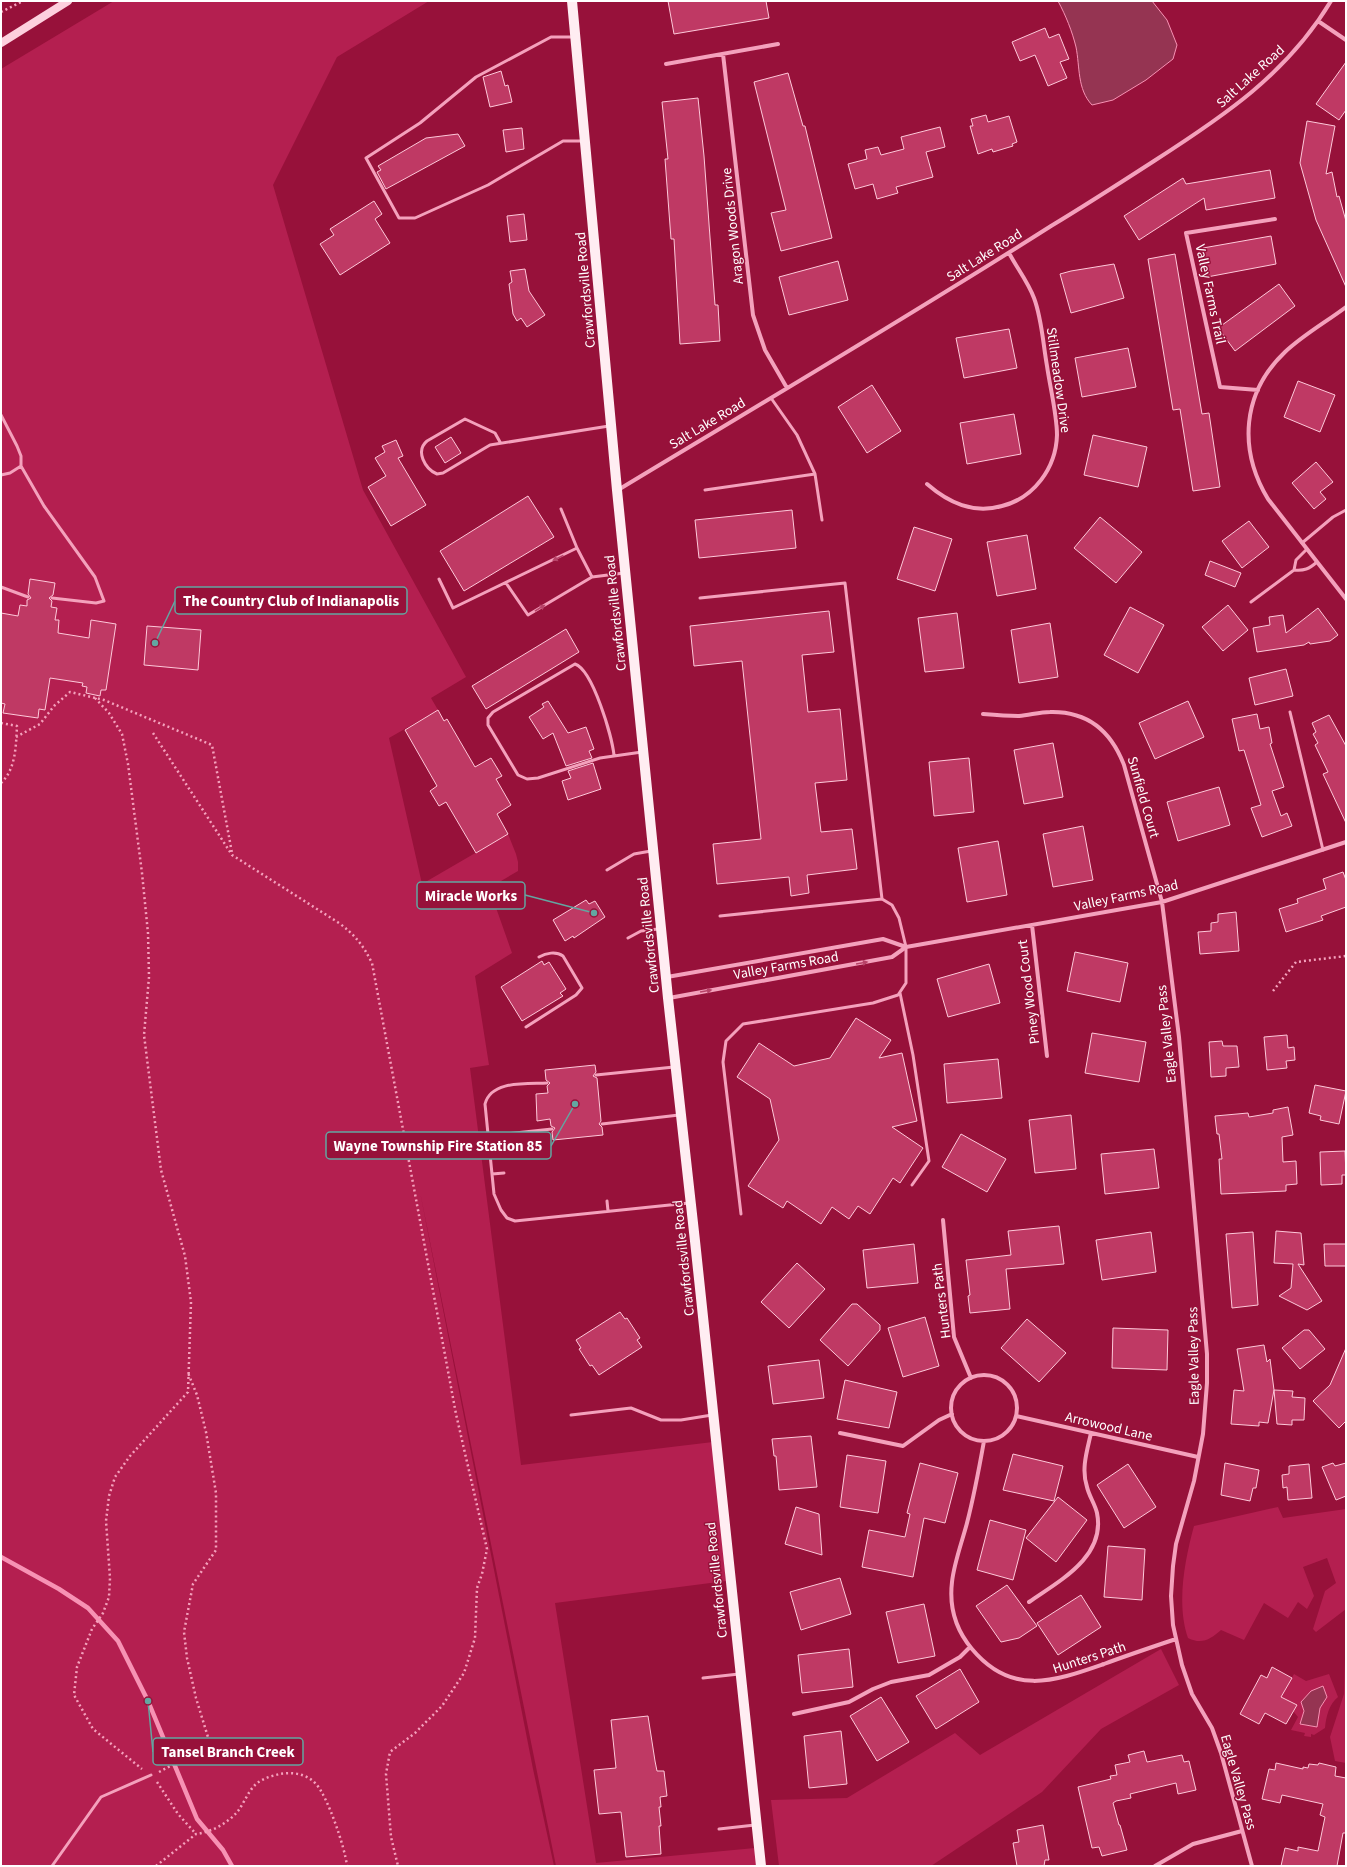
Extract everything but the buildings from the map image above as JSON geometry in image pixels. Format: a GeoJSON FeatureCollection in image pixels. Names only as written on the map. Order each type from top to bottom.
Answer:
{"type":"FeatureCollection","features":[{"type":"Feature","properties":{"kind":"main road"},"geometry":{"type":"LineString","coordinates":[[1,43],[68,1]]}},
{"type":"Feature","properties":{"kind":"main road","name":"Crawfordsville Road"},"geometry":{"type":"LineString","coordinates":[[572,1],[617,490],[643,752],[761,1866]]}},
{"type":"Feature","properties":{"kind":"street","name":"Salt Lake Road"},"geometry":{"type":"LineString","coordinates":[[617,490],[1009,253],[1226,114],[1272,75],[1295,50],[1318,21],[1331,1]]}},
{"type":"Feature","properties":{"kind":"street"},"geometry":{"type":"LineString","coordinates":[[1318,21],[1346,40]]}},
{"type":"Feature","properties":{"kind":"street"},"geometry":{"type":"LineString","coordinates":[[666,64],[778,44]]}},
{"type":"Feature","properties":{"kind":"street","name":"Aragon Woods Drive"},"geometry":{"type":"LineString","coordinates":[[724,54],[753,315],[765,350],[786,388]]}},
{"type":"Feature","properties":{"kind":"street","name":"Valley Farms Trail"},"geometry":{"type":"LineString","coordinates":[[1258,390],[1220,387],[1186,233],[1275,218]]}},
{"type":"Feature","properties":{"kind":"street","name":"Stillmeadow Drive"},"geometry":{"type":"LineString","coordinates":[[927,484],[938,494],[958,504],[978,509],[993,508],[1008,505],[1027,494],[1043,478],[1053,459],[1057,430],[1039,316],[1030,289],[1009,253]]}},
{"type":"Feature","properties":{"kind":"street"},"geometry":{"type":"LineString","coordinates":[[1346,307],[1284,352],[1271,367],[1258,390],[1248,427],[1250,457],[1260,486],[1268,499],[1346,599]]}},
{"type":"Feature","properties":{"kind":"street","name":"Sunfield Court"},"geometry":{"type":"LineString","coordinates":[[983,714],[1017,716],[1049,712],[1064,712],[1086,719],[1105,732],[1118,750],[1124,765],[1162,902]]}},
{"type":"Feature","properties":{"kind":"street","name":"Valley Farms Road"},"geometry":{"type":"LineString","coordinates":[[668,998],[892,957],[906,947],[1162,902],[1346,842]]}},
{"type":"Feature","properties":{"kind":"street","name":"Eagle Valley Pass"},"geometry":{"type":"LineString","coordinates":[[1162,902],[1179,1037],[1207,1354],[1204,1426],[1187,1509],[1176,1544],[1173,1566],[1171,1596],[1173,1625],[1182,1665],[1192,1694],[1212,1728],[1221,1753],[1252,1866]]}},
{"type":"Feature","properties":{"kind":"street","name":"Piney Wood Court"},"geometry":{"type":"LineString","coordinates":[[1032,925],[1047,1056]]}},
{"type":"Feature","properties":{"kind":"street","name":"Valley Farms Road"},"geometry":{"type":"LineString","coordinates":[[666,977],[883,939],[906,947]]}},
{"type":"Feature","properties":{"kind":"street","name":"Hunters Path"},"geometry":{"type":"LineString","coordinates":[[942,1220],[954,1337],[971,1378]]}},
{"type":"Feature","properties":{"kind":"street"},"geometry":{"type":"LineString","coordinates":[[989,1376],[1005,1383],[1015,1398],[1016,1416],[1011,1426],[1004,1434],[995,1439],[984,1441],[973,1439],[963,1433],[956,1424],[952,1414],[952,1403],[955,1392],[962,1384],[971,1378],[989,1376]]}},
{"type":"Feature","properties":{"kind":"street"},"geometry":{"type":"LineString","coordinates":[[840,1433],[903,1446],[939,1420],[952,1414]]}},
{"type":"Feature","properties":{"kind":"street","name":"Arrowood Lane"},"geometry":{"type":"LineString","coordinates":[[1016,1416],[1198,1457]]}},
{"type":"Feature","properties":{"kind":"street"},"geometry":{"type":"LineString","coordinates":[[1029,1602],[1083,1563],[1092,1548],[1098,1526],[1097,1515],[1084,1476],[1084,1461],[1091,1433]]}},
{"type":"Feature","properties":{"kind":"street","name":"Hunters Path"},"geometry":{"type":"LineString","coordinates":[[984,1441],[974,1497],[952,1581],[952,1601],[955,1618],[961,1634],[970,1647],[986,1664],[1018,1679],[1047,1681],[1069,1676],[1176,1639]]}},
{"type":"Feature","properties":{"kind":"street"},"geometry":{"type":"LineString","coordinates":[[794,1714],[849,1702],[873,1689],[891,1682],[929,1675],[960,1657],[970,1647]]}},
{"type":"Feature","properties":{"kind":"street"},"geometry":{"type":"LineString","coordinates":[[1155,1866],[1193,1844],[1242,1831]]}},
{"type":"Feature","properties":{"kind":"lane"},"geometry":{"type":"LineString","coordinates":[[576,37],[551,37],[476,78],[420,123],[366,158],[399,218],[415,218],[488,185],[563,141],[585,141]]}},
{"type":"Feature","properties":{"kind":"lane"},"geometry":{"type":"LineString","coordinates":[[771,398],[797,435],[815,474],[822,520]]}},
{"type":"Feature","properties":{"kind":"lane"},"geometry":{"type":"LineString","coordinates":[[1,415],[21,456],[20,466],[44,506],[95,577],[104,601],[96,603],[52,598]]}},
{"type":"Feature","properties":{"kind":"lane"},"geometry":{"type":"LineString","coordinates":[[500,442],[495,433],[465,419],[423,444],[421,454],[428,468],[437,474],[482,448],[500,442],[611,426]]}},
{"type":"Feature","properties":{"kind":"lane"},"geometry":{"type":"LineString","coordinates":[[1,475],[10,473],[20,466]]}},
{"type":"Feature","properties":{"kind":"lane"},"geometry":{"type":"LineString","coordinates":[[705,490],[815,474]]}},
{"type":"Feature","properties":{"kind":"lane"},"geometry":{"type":"LineString","coordinates":[[560,509],[577,548],[592,577]]}},
{"type":"Feature","properties":{"kind":"lane"},"geometry":{"type":"LineString","coordinates":[[1302,543],[1333,518],[1346,510]]}},
{"type":"Feature","properties":{"kind":"lane"},"geometry":{"type":"LineString","coordinates":[[439,580],[453,608],[577,548]]}},
{"type":"Feature","properties":{"kind":"lane"},"geometry":{"type":"LineString","coordinates":[[1251,602],[1294,570],[1296,560],[1307,549]]}},
{"type":"Feature","properties":{"kind":"lane"},"geometry":{"type":"LineString","coordinates":[[1294,570],[1303,571],[1311,568],[1317,562]]}},
{"type":"Feature","properties":{"kind":"lane"},"geometry":{"type":"LineString","coordinates":[[506,583],[528,615],[592,577],[626,573]]}},
{"type":"Feature","properties":{"kind":"lane"},"geometry":{"type":"LineString","coordinates":[[700,598],[845,583],[882,899]]}},
{"type":"Feature","properties":{"kind":"lane"},"geometry":{"type":"LineString","coordinates":[[1,587],[28,597]]}},
{"type":"Feature","properties":{"kind":"lane"},"geometry":{"type":"LineString","coordinates":[[614,755],[605,718],[586,674],[579,666],[575,664],[493,712],[488,718],[488,725],[518,775],[527,780],[538,778],[600,758],[643,752]]}},
{"type":"Feature","properties":{"kind":"lane"},"geometry":{"type":"LineString","coordinates":[[1290,712],[1323,850]]}},
{"type":"Feature","properties":{"kind":"lane"},"geometry":{"type":"LineString","coordinates":[[607,870],[634,854],[653,850]]}},
{"type":"Feature","properties":{"kind":"lane"},"geometry":{"type":"LineString","coordinates":[[720,916],[882,899],[892,905],[899,918],[906,947],[906,984],[898,995],[873,1003],[743,1024],[726,1041],[723,1062],[741,1214]]}},
{"type":"Feature","properties":{"kind":"lane"},"geometry":{"type":"LineString","coordinates":[[628,938],[641,931],[662,928]]}},
{"type":"Feature","properties":{"kind":"lane"},"geometry":{"type":"LineString","coordinates":[[526,1026],[579,993],[582,988],[573,971],[561,954],[547,953],[539,957]]}},
{"type":"Feature","properties":{"kind":"lane"},"geometry":{"type":"LineString","coordinates":[[573,971],[577,968]]}},
{"type":"Feature","properties":{"kind":"lane"},"geometry":{"type":"LineString","coordinates":[[900,993],[912,1055],[929,1161],[912,1184]]}},
{"type":"Feature","properties":{"kind":"lane"},"geometry":{"type":"LineString","coordinates":[[596,1075],[677,1067]]}},
{"type":"Feature","properties":{"kind":"lane"},"geometry":{"type":"LineString","coordinates":[[547,1082],[497,1088],[486,1099],[485,1104],[488,1136],[496,1201],[504,1214],[510,1220],[691,1202]]}},
{"type":"Feature","properties":{"kind":"lane"},"geometry":{"type":"LineString","coordinates":[[602,1124],[682,1115]]}},
{"type":"Feature","properties":{"kind":"lane"},"geometry":{"type":"LineString","coordinates":[[488,1136],[552,1129]]}},
{"type":"Feature","properties":{"kind":"lane"},"geometry":{"type":"LineString","coordinates":[[492,1174],[504,1173]]}},
{"type":"Feature","properties":{"kind":"lane"},"geometry":{"type":"LineString","coordinates":[[607,1202],[608,1211]]}},
{"type":"Feature","properties":{"kind":"lane"},"geometry":{"type":"LineString","coordinates":[[571,1415],[631,1408],[661,1420],[681,1420],[714,1415]]}},
{"type":"Feature","properties":{"kind":"lane"},"geometry":{"type":"LineString","coordinates":[[703,1678],[740,1674]]}},
{"type":"Feature","properties":{"kind":"lane"},"geometry":{"type":"LineString","coordinates":[[52,1866],[101,1797],[151,1776]]}},
{"type":"Feature","properties":{"kind":"lane"},"geometry":{"type":"LineString","coordinates":[[719,1829],[756,1825]]}},
{"type":"Feature","properties":{"kind":"path"},"geometry":{"type":"LineString","coordinates":[[1,12],[23,1]]}},
{"type":"Feature","properties":{"kind":"path"},"geometry":{"type":"LineString","coordinates":[[16,737],[40,724],[54,706],[70,692],[95,698],[212,745],[232,855]]}},
{"type":"Feature","properties":{"kind":"path"},"geometry":{"type":"LineString","coordinates":[[95,698],[109,713],[122,734],[133,801],[148,933],[149,978],[144,1035],[161,1170],[185,1256],[191,1302],[188,1392],[130,1456],[115,1476],[109,1496],[106,1521],[110,1578],[109,1597],[104,1613],[92,1629],[77,1667],[74,1695],[93,1729],[151,1776],[166,1794],[178,1814],[196,1834]]}},
{"type":"Feature","properties":{"kind":"path"},"geometry":{"type":"LineString","coordinates":[[1,723],[17,726],[16,749],[7,777],[1,783]]}},
{"type":"Feature","properties":{"kind":"path"},"geometry":{"type":"LineString","coordinates":[[154,733],[232,855],[339,923],[355,935],[365,949],[372,963],[456,1414],[487,1549],[482,1574],[477,1588],[475,1638],[464,1673],[442,1706],[415,1732],[390,1752],[386,1774],[391,1837],[398,1866]]}},
{"type":"Feature","properties":{"kind":"path"},"geometry":{"type":"LineString","coordinates":[[1273,991],[1296,962],[1346,956]]}},
{"type":"Feature","properties":{"kind":"path"},"geometry":{"type":"LineString","coordinates":[[151,1776],[176,1763],[206,1754],[211,1747],[196,1698],[187,1658],[184,1632],[193,1584],[216,1550],[216,1493],[198,1395],[188,1373]]}},
{"type":"Feature","properties":{"kind":"path"},"geometry":{"type":"LineString","coordinates":[[156,1866],[196,1834],[211,1830],[224,1824],[237,1812],[255,1785],[271,1776],[291,1772],[303,1775],[316,1784],[326,1800],[347,1866]]}},
{"type":"Feature","properties":{"kind":"shaded area"},"geometry":{"type":"Polygon","coordinates":[[[114,1],[429,1],[337,57],[273,185],[363,490],[466,677],[431,698],[438,710],[389,738],[422,884],[508,834],[518,862],[518,871],[489,888],[512,953],[475,976],[489,1065],[470,1068],[521,1465],[713,1442],[726,1581],[555,1603],[596,1863],[755,1848],[758,1866],[556,1866],[420,1192],[533,1769],[554,1866],[1,1866],[1,69],[114,1]]]}},
{"type":"Feature","properties":{"kind":"shaded area"},"geometry":{"type":"Polygon","coordinates":[[[1058,1],[1152,1],[1167,20],[1177,45],[1173,59],[1146,80],[1113,100],[1092,105],[1087,99],[1081,85],[1076,47],[1064,12],[1058,1]]]}},
{"type":"Feature","properties":{"kind":"shaded area"},"geometry":{"type":"Polygon","coordinates":[[[1278,1507],[1283,1518],[1346,1509],[1346,1609],[1316,1632],[1313,1629],[1325,1591],[1336,1583],[1327,1558],[1303,1567],[1314,1596],[1307,1609],[1298,1602],[1288,1618],[1264,1603],[1244,1640],[1221,1630],[1214,1636],[1202,1641],[1188,1638],[1184,1625],[1182,1596],[1185,1567],[1194,1526],[1278,1507]]]}},
{"type":"Feature","properties":{"kind":"shaded area"},"geometry":{"type":"Polygon","coordinates":[[[1346,1622],[1346,1763],[1335,1761],[1330,1737],[1344,1694],[1346,1622]]]}},
{"type":"Feature","properties":{"kind":"shaded area"},"geometry":{"type":"Polygon","coordinates":[[[1161,1649],[1179,1685],[1101,1729],[1042,1792],[931,1866],[779,1866],[771,1800],[847,1798],[955,1733],[980,1755],[1161,1649]]]}},
{"type":"Feature","properties":{"kind":"shaded area"},"geometry":{"type":"Polygon","coordinates":[[[1294,1674],[1306,1681],[1329,1674],[1338,1697],[1332,1703],[1328,1711],[1325,1728],[1314,1735],[1311,1734],[1311,1737],[1304,1736],[1305,1733],[1291,1730],[1298,1717],[1293,1711],[1297,1705],[1281,1697],[1294,1674]],[[1327,1697],[1303,1706],[1301,1724],[1320,1708],[1327,1697]]]}},
{"type":"Feature","properties":{"kind":"shaded area"},"geometry":{"type":"Polygon","coordinates":[[[1323,1686],[1327,1697],[1320,1708],[1317,1727],[1300,1724],[1304,1711],[1301,1702],[1311,1691],[1323,1686]]]}},
{"type":"Feature","properties":{"kind":"waterway"},"geometry":{"type":"LineString","coordinates":[[1,1557],[59,1589],[88,1608],[118,1641],[148,1701],[197,1819],[223,1850],[232,1866]]}},
{"type":"Feature","properties":{"kind":"place","name":"The Country Club of Indianapolis"},"geometry":{"type":"Point","coordinates":[155,643]}},
{"type":"Feature","properties":{"kind":"place","name":"Miracle Works"},"geometry":{"type":"Point","coordinates":[594,913]}},
{"type":"Feature","properties":{"kind":"place","name":"Wayne Township Fire Station 85"},"geometry":{"type":"Point","coordinates":[575,1104]}},
{"type":"Feature","properties":{"kind":"place","name":"Tansel Branch Creek"},"geometry":{"type":"Point","coordinates":[148,1701]}}]}
